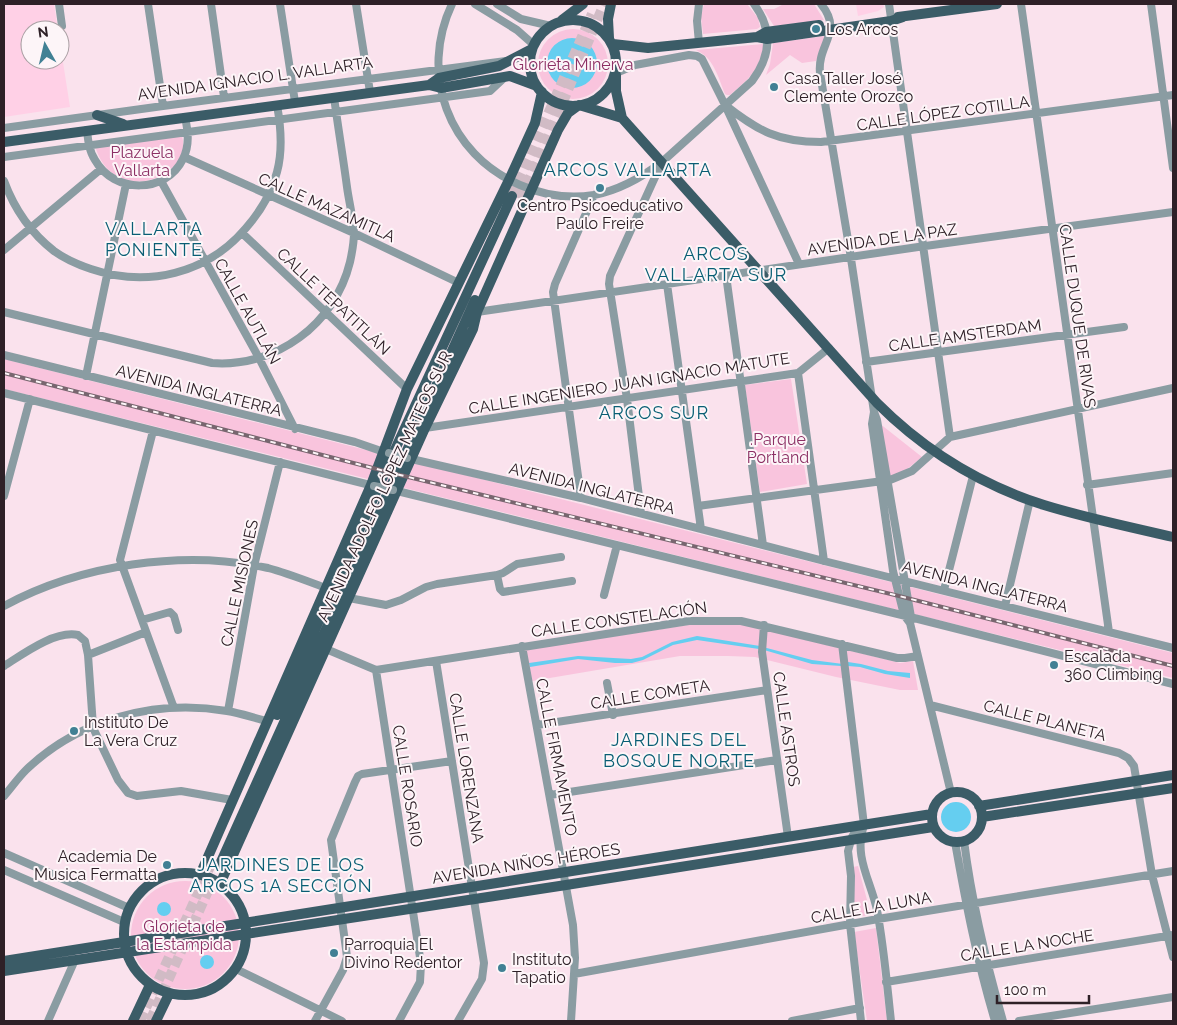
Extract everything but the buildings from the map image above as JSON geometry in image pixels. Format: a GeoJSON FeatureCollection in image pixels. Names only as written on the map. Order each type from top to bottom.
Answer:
{"type":"FeatureCollection","features":[{"type":"Feature","properties":{"kind":"main road"},"geometry":{"type":"LineString","coordinates":[[583,4],[538,38],[533,47],[530,68],[539,89],[559,103],[579,106],[622,118]]}},
{"type":"Feature","properties":{"kind":"main road"},"geometry":{"type":"LineString","coordinates":[[610,4],[608,19],[617,63],[616,91],[622,118],[760,270],[871,397],[903,427],[934,452],[974,476],[1030,500],[1173,537]]}},
{"type":"Feature","properties":{"kind":"main road"},"geometry":{"type":"LineString","coordinates":[[555,24],[578,20],[587,22],[603,31],[611,41],[648,48],[763,36],[998,4]]}},
{"type":"Feature","properties":{"kind":"main road","name":"AVENIDA IGNACIO L. VALLARTA"},"geometry":{"type":"LineString","coordinates":[[440,83],[499,66],[533,47]]}},
{"type":"Feature","properties":{"kind":"main road"},"geometry":{"type":"LineString","coordinates":[[579,106],[588,104],[603,95],[616,73]]}},
{"type":"Feature","properties":{"kind":"main road","name":"AVENIDA IGNACIO L. VALLARTA"},"geometry":{"type":"LineString","coordinates":[[4,142],[370,92],[505,76],[519,78],[539,89]]}},
{"type":"Feature","properties":{"kind":"main road","name":"AVENIDA ADOLFO LÓPEZ MATEOS SUR"},"geometry":{"type":"LineString","coordinates":[[200,875],[387,453],[407,388],[535,123],[539,89]]}},
{"type":"Feature","properties":{"kind":"main road","name":"AVENIDA ADOLFO LÓPEZ MATEOS SUR"},"geometry":{"type":"LineString","coordinates":[[220,884],[349,598],[409,459],[472,329],[477,312],[531,189],[561,124],[568,112],[579,106]]}},
{"type":"Feature","properties":{"kind":"main road"},"geometry":{"type":"LineString","coordinates":[[97,115],[126,125]]}},
{"type":"Feature","properties":{"kind":"main road","name":"AVENIDA ADOLFO LÓPEZ MATEOS SUR"},"geometry":{"type":"LineString","coordinates":[[216,862],[300,676],[426,408],[516,198],[410,416],[300,676]]}},
{"type":"Feature","properties":{"kind":"main road"},"geometry":{"type":"LineString","coordinates":[[426,408],[442,383],[477,312]]}},
{"type":"Feature","properties":{"kind":"main road"},"geometry":{"type":"LineString","coordinates":[[410,416],[429,340]]}},
{"type":"Feature","properties":{"kind":"main road"},"geometry":{"type":"LineString","coordinates":[[274,706],[300,676]]}},
{"type":"Feature","properties":{"kind":"main road"},"geometry":{"type":"LineString","coordinates":[[298,712],[300,676]]}},
{"type":"Feature","properties":{"kind":"main road"},"geometry":{"type":"LineString","coordinates":[[979,806],[1173,775]]}},
{"type":"Feature","properties":{"kind":"main road"},"geometry":{"type":"LineString","coordinates":[[982,817],[1173,788]]}},
{"type":"Feature","properties":{"kind":"main road"},"geometry":{"type":"LineString","coordinates":[[951,793],[970,796],[979,806],[982,817],[980,827],[976,834],[959,842],[947,840],[940,836],[933,827],[932,814],[935,805],[939,800],[951,793]]}},
{"type":"Feature","properties":{"kind":"main road","name":"AVENIDA NIÑOS HÉROES"},"geometry":{"type":"LineString","coordinates":[[125,947],[246,928],[340,908],[932,814]]}},
{"type":"Feature","properties":{"kind":"main road","name":"AVENIDA NIÑOS HÉROES"},"geometry":{"type":"LineString","coordinates":[[246,928],[342,919],[933,827]]}},
{"type":"Feature","properties":{"kind":"main road"},"geometry":{"type":"LineString","coordinates":[[179,873],[200,875],[220,884],[231,893],[239,905],[246,928],[244,952],[236,969],[221,984],[202,994],[186,996],[169,994],[150,985],[141,978],[131,965],[125,947],[124,922],[129,908],[142,891],[159,879],[179,873]]}},
{"type":"Feature","properties":{"kind":"main road"},"geometry":{"type":"LineString","coordinates":[[4,971],[75,960],[125,947]]}},
{"type":"Feature","properties":{"kind":"main road"},"geometry":{"type":"LineString","coordinates":[[4,960],[125,947]]}},
{"type":"Feature","properties":{"kind":"main road"},"geometry":{"type":"LineString","coordinates":[[134,1021],[150,985]]}},
{"type":"Feature","properties":{"kind":"main road"},"geometry":{"type":"LineString","coordinates":[[156,1021],[169,994]]}},
{"type":"Feature","properties":{"kind":"street"},"geometry":{"type":"LineString","coordinates":[[59,4],[61,20]]}},
{"type":"Feature","properties":{"kind":"street"},"geometry":{"type":"LineString","coordinates":[[148,4],[163,106]]}},
{"type":"Feature","properties":{"kind":"street"},"geometry":{"type":"LineString","coordinates":[[211,4],[224,98]]}},
{"type":"Feature","properties":{"kind":"street"},"geometry":{"type":"LineString","coordinates":[[281,4],[295,102]]}},
{"type":"Feature","properties":{"kind":"street"},"geometry":{"type":"LineString","coordinates":[[356,4],[370,92]]}},
{"type":"Feature","properties":{"kind":"street"},"geometry":{"type":"LineString","coordinates":[[452,4],[443,26],[439,48],[440,83],[454,126],[467,146],[486,166],[509,180],[531,189],[560,196],[594,195],[630,183],[662,162],[752,81],[761,68],[766,56],[763,18],[754,4]]}},
{"type":"Feature","properties":{"kind":"street"},"geometry":{"type":"LineString","coordinates":[[475,4],[517,30],[533,47]]}},
{"type":"Feature","properties":{"kind":"street"},"geometry":{"type":"LineString","coordinates":[[497,4],[521,19],[555,24]]}},
{"type":"Feature","properties":{"kind":"street"},"geometry":{"type":"LineString","coordinates":[[699,4],[697,20],[700,43]]}},
{"type":"Feature","properties":{"kind":"street"},"geometry":{"type":"LineString","coordinates":[[821,4],[827,11],[831,26],[819,65],[874,412],[872,424],[904,580],[908,619]]}},
{"type":"Feature","properties":{"kind":"street"},"geometry":{"type":"LineString","coordinates":[[889,4],[950,438]]}},
{"type":"Feature","properties":{"kind":"street","name":"CALLE DUQUE DE RIVAS"},"geometry":{"type":"LineString","coordinates":[[1021,4],[1109,632]]}},
{"type":"Feature","properties":{"kind":"street"},"geometry":{"type":"LineString","coordinates":[[1151,4],[1173,168]]}},
{"type":"Feature","properties":{"kind":"street"},"geometry":{"type":"LineString","coordinates":[[616,73],[635,64],[689,55],[702,59],[726,105],[799,264]]}},
{"type":"Feature","properties":{"kind":"street","name":"AVENIDA IGNACIO L. VALLARTA"},"geometry":{"type":"LineString","coordinates":[[4,128],[367,78],[440,83]]}},
{"type":"Feature","properties":{"kind":"street","name":"AVENIDA IGNACIO L. VALLARTA"},"geometry":{"type":"LineString","coordinates":[[4,157],[336,112],[440,83]]}},
{"type":"Feature","properties":{"kind":"street","name":"CALLE LÓPEZ COTILLA"},"geometry":{"type":"LineString","coordinates":[[726,105],[748,123],[782,139],[802,142],[831,142],[1173,95]]}},
{"type":"Feature","properties":{"kind":"street"},"geometry":{"type":"LineString","coordinates":[[4,312],[206,362],[226,364],[259,358],[286,347],[304,335],[326,312],[336,298],[347,272],[354,233],[334,97]]}},
{"type":"Feature","properties":{"kind":"street"},"geometry":{"type":"LineString","coordinates":[[4,181],[10,199],[31,228],[55,251],[66,258],[108,274],[124,277],[160,277],[177,273],[205,261],[232,243],[257,215],[268,195],[277,172],[281,144],[280,119],[277,105]]}},
{"type":"Feature","properties":{"kind":"street"},"geometry":{"type":"LineString","coordinates":[[87,130],[89,145],[94,159],[101,169],[116,180],[126,184],[137,186],[150,185],[161,181],[177,168],[184,157],[188,132],[186,117]]}},
{"type":"Feature","properties":{"kind":"street","name":"CALLE MAZAMITLA"},"geometry":{"type":"LineString","coordinates":[[184,157],[354,233],[459,283]]}},
{"type":"Feature","properties":{"kind":"street"},"geometry":{"type":"LineString","coordinates":[[641,514],[609,284],[610,276],[662,162]]}},
{"type":"Feature","properties":{"kind":"street"},"geometry":{"type":"LineString","coordinates":[[4,250],[101,169]]}},
{"type":"Feature","properties":{"kind":"street","name":"CALLE AUTLÁN"},"geometry":{"type":"LineString","coordinates":[[161,181],[296,429]]}},
{"type":"Feature","properties":{"kind":"street"},"geometry":{"type":"LineString","coordinates":[[86,376],[126,184]]}},
{"type":"Feature","properties":{"kind":"street"},"geometry":{"type":"LineString","coordinates":[[581,498],[553,300],[555,284],[594,195]]}},
{"type":"Feature","properties":{"kind":"street","name":"AVENIDA DE LA PAZ"},"geometry":{"type":"LineString","coordinates":[[477,312],[923,246],[1173,212]]}},
{"type":"Feature","properties":{"kind":"street","name":"CALLE TEPATITLÁN"},"geometry":{"type":"LineString","coordinates":[[242,233],[407,388]]}},
{"type":"Feature","properties":{"kind":"street"},"geometry":{"type":"LineString","coordinates":[[726,275],[763,545]]}},
{"type":"Feature","properties":{"kind":"street"},"geometry":{"type":"LineString","coordinates":[[667,284],[701,529]]}},
{"type":"Feature","properties":{"kind":"street","name":"CALLE AMSTERDAM"},"geometry":{"type":"LineString","coordinates":[[866,362],[1124,327]]}},
{"type":"Feature","properties":{"kind":"street","name":"CALLE INGENIERO JUAN IGNACIO MATUTE"},"geometry":{"type":"LineString","coordinates":[[425,428],[798,373],[829,348]]}},
{"type":"Feature","properties":{"kind":"street","name":"AVENIDA INGLATERRA"},"geometry":{"type":"LineString","coordinates":[[4,355],[354,442],[409,459],[581,498],[1173,648]]}},
{"type":"Feature","properties":{"kind":"street"},"geometry":{"type":"LineString","coordinates":[[798,373],[824,561]]}},
{"type":"Feature","properties":{"kind":"street"},"geometry":{"type":"LineString","coordinates":[[698,506],[884,481],[912,470],[950,438],[1173,388]]}},
{"type":"Feature","properties":{"kind":"street"},"geometry":{"type":"LineString","coordinates":[[4,393],[1173,684]]}},
{"type":"Feature","properties":{"kind":"street"},"geometry":{"type":"LineString","coordinates":[[4,496],[30,399]]}},
{"type":"Feature","properties":{"kind":"street"},"geometry":{"type":"LineString","coordinates":[[153,431],[120,556],[122,567],[174,708]]}},
{"type":"Feature","properties":{"kind":"street","name":"CALLE MISIONES"},"geometry":{"type":"LineString","coordinates":[[228,711],[254,566],[280,462]]}},
{"type":"Feature","properties":{"kind":"street"},"geometry":{"type":"LineString","coordinates":[[1088,485],[1173,473]]}},
{"type":"Feature","properties":{"kind":"street"},"geometry":{"type":"LineString","coordinates":[[944,590],[974,476]]}},
{"type":"Feature","properties":{"kind":"street"},"geometry":{"type":"LineString","coordinates":[[884,481],[895,578],[918,656],[951,793]]}},
{"type":"Feature","properties":{"kind":"street"},"geometry":{"type":"LineString","coordinates":[[1005,606],[1030,500]]}},
{"type":"Feature","properties":{"kind":"street"},"geometry":{"type":"LineString","coordinates":[[604,595],[618,545]]}},
{"type":"Feature","properties":{"kind":"street"},"geometry":{"type":"LineString","coordinates":[[349,598],[386,605],[431,586],[500,574],[517,564],[561,557]]}},
{"type":"Feature","properties":{"kind":"street"},"geometry":{"type":"LineString","coordinates":[[4,606],[57,582],[87,574],[156,562],[221,562],[254,566],[290,575],[326,588]]}},
{"type":"Feature","properties":{"kind":"street"},"geometry":{"type":"LineString","coordinates":[[500,574],[500,589],[505,592],[572,581]]}},
{"type":"Feature","properties":{"kind":"street"},"geometry":{"type":"LineString","coordinates":[[142,620],[170,612],[174,616],[178,630]]}},
{"type":"Feature","properties":{"kind":"street","name":"CALLE CONSTELACIÓN"},"geometry":{"type":"LineString","coordinates":[[376,670],[522,646],[689,622],[741,621],[901,658],[918,656]]}},
{"type":"Feature","properties":{"kind":"street","name":"CALLE ASTROS"},"geometry":{"type":"LineString","coordinates":[[764,625],[762,652],[788,837]]}},
{"type":"Feature","properties":{"kind":"street"},"geometry":{"type":"LineString","coordinates":[[88,654],[146,632]]}},
{"type":"Feature","properties":{"kind":"street"},"geometry":{"type":"LineString","coordinates":[[4,666],[52,638],[64,634],[73,634],[83,638],[88,654],[93,726],[118,780],[128,793],[137,796],[181,790],[232,800]]}},
{"type":"Feature","properties":{"kind":"street"},"geometry":{"type":"LineString","coordinates":[[842,644],[864,825],[848,851],[851,876],[850,924],[861,1021]]}},
{"type":"Feature","properties":{"kind":"street","name":"CALLE FIRMAMENTO"},"geometry":{"type":"LineString","coordinates":[[522,646],[564,873],[575,944],[571,1021]]}},
{"type":"Feature","properties":{"kind":"street"},"geometry":{"type":"LineString","coordinates":[[326,649],[376,670]]}},
{"type":"Feature","properties":{"kind":"street","name":"CALLE LORENZANA"},"geometry":{"type":"LineString","coordinates":[[436,661],[485,971],[458,1021]]}},
{"type":"Feature","properties":{"kind":"street","name":"CALLE ROSARIO"},"geometry":{"type":"LineString","coordinates":[[376,670],[414,908],[422,973],[416,990],[399,1021]]}},
{"type":"Feature","properties":{"kind":"street"},"geometry":{"type":"LineString","coordinates":[[607,683],[613,715]]}},
{"type":"Feature","properties":{"kind":"street","name":"CALLE COMETA"},"geometry":{"type":"LineString","coordinates":[[537,725],[613,715],[767,690]]}},
{"type":"Feature","properties":{"kind":"street","name":"CALLE PLANETA"},"geometry":{"type":"LineString","coordinates":[[930,705],[1119,753],[1132,761],[1152,875],[1170,936],[1173,957]]}},
{"type":"Feature","properties":{"kind":"street"},"geometry":{"type":"LineString","coordinates":[[4,796],[26,771],[52,749],[93,726],[134,713],[174,708],[228,711],[267,721]]}},
{"type":"Feature","properties":{"kind":"street"},"geometry":{"type":"LineString","coordinates":[[550,795],[777,760]]}},
{"type":"Feature","properties":{"kind":"street"},"geometry":{"type":"LineString","coordinates":[[316,1021],[346,964],[342,919],[331,853],[332,834],[358,776],[452,761]]}},
{"type":"Feature","properties":{"kind":"street"},"geometry":{"type":"LineString","coordinates":[[855,839],[878,919],[891,1021]]}},
{"type":"Feature","properties":{"kind":"street"},"geometry":{"type":"LineString","coordinates":[[959,842],[995,1021]]}},
{"type":"Feature","properties":{"kind":"street"},"geometry":{"type":"LineString","coordinates":[[4,853],[129,908]]}},
{"type":"Feature","properties":{"kind":"street"},"geometry":{"type":"LineString","coordinates":[[13,874],[20,860]]}},
{"type":"Feature","properties":{"kind":"street"},"geometry":{"type":"LineString","coordinates":[[4,870],[124,922]]}},
{"type":"Feature","properties":{"kind":"street","name":"CALLE LA LUNA"},"geometry":{"type":"LineString","coordinates":[[574,974],[878,919],[1173,871]]}},
{"type":"Feature","properties":{"kind":"street","name":"CALLE LA NOCHE"},"geometry":{"type":"LineString","coordinates":[[886,982],[1170,936]]}},
{"type":"Feature","properties":{"kind":"street"},"geometry":{"type":"LineString","coordinates":[[48,1021],[75,960]]}},
{"type":"Feature","properties":{"kind":"street"},"geometry":{"type":"LineString","coordinates":[[983,966],[1003,1021]]}},
{"type":"Feature","properties":{"kind":"street"},"geometry":{"type":"LineString","coordinates":[[236,969],[342,1021]]}},
{"type":"Feature","properties":{"kind":"street"},"geometry":{"type":"LineString","coordinates":[[1019,1021],[1173,997]]}},
{"type":"Feature","properties":{"kind":"street"},"geometry":{"type":"LineString","coordinates":[[792,1021],[860,1008]]}},
{"type":"Feature","properties":{"kind":"shaded area"},"geometry":{"type":"Polygon","coordinates":[[[4,4],[54,4],[56,20],[20,20],[20,70],[64,70],[70,107],[4,117],[4,4]]]}},
{"type":"Feature","properties":{"kind":"shaded area"},"geometry":{"type":"Polygon","coordinates":[[[856,4],[883,4],[884,7],[878,11],[858,16],[856,4]]]}},
{"type":"Feature","properties":{"kind":"green space"},"geometry":{"type":"Polygon","coordinates":[[[704,4],[747,4],[758,18],[760,27],[757,29],[703,34],[701,17],[704,4]]]}},
{"type":"Feature","properties":{"kind":"green space"},"geometry":{"type":"Polygon","coordinates":[[[784,4],[814,4],[824,20],[774,26],[763,9],[774,9],[784,4]]]}},
{"type":"Feature","properties":{"kind":"green space","name":"Glorieta Minerva"},"geometry":{"type":"Polygon","coordinates":[[[573,29],[586,32],[598,39],[605,51],[608,64],[605,77],[598,89],[586,96],[573,99],[560,96],[548,89],[541,77],[538,64],[541,51],[548,39],[560,32],[573,29]]]}},
{"type":"Feature","properties":{"kind":"green space"},"geometry":{"type":"Polygon","coordinates":[[[825,36],[826,40],[816,61],[802,63],[790,55],[766,75],[770,64],[773,43],[825,36]]]}},
{"type":"Feature","properties":{"kind":"green space"},"geometry":{"type":"Polygon","coordinates":[[[763,44],[763,52],[758,67],[730,95],[725,94],[711,63],[702,53],[696,50],[763,44]]]}},
{"type":"Feature","properties":{"kind":"green space","name":"Plazuela Vallarta"},"geometry":{"type":"Polygon","coordinates":[[[182,136],[183,151],[176,163],[165,173],[151,180],[135,181],[119,177],[106,167],[96,149],[97,147],[182,136]]]}},
{"type":"Feature","properties":{"kind":"green space"},"geometry":{"type":"Polygon","coordinates":[[[4,359],[1173,653],[1173,678],[4,389],[4,359]]]}},
{"type":"Feature","properties":{"kind":"green space","name":".Parque Portland"},"geometry":{"type":"Polygon","coordinates":[[[791,379],[807,484],[760,492],[745,385],[791,379]]]}},
{"type":"Feature","properties":{"kind":"green space"},"geometry":{"type":"Polygon","coordinates":[[[879,423],[922,457],[901,474],[889,479],[879,423]]]}},
{"type":"Feature","properties":{"kind":"green space"},"geometry":{"type":"Polygon","coordinates":[[[695,624],[740,624],[900,663],[913,661],[918,690],[900,690],[836,677],[755,657],[728,656],[680,656],[532,681],[523,650],[695,624]]]}},
{"type":"Feature","properties":{"kind":"green space"},"geometry":{"type":"Polygon","coordinates":[[[858,866],[871,915],[854,917],[853,867],[858,866]]]}},
{"type":"Feature","properties":{"kind":"green space","name":"Glorieta de la Estampida"},"geometry":{"type":"Polygon","coordinates":[[[185,881],[206,885],[224,896],[235,914],[239,935],[235,956],[224,974],[206,985],[185,989],[164,985],[146,974],[135,956],[131,935],[135,914],[146,896],[164,885],[185,881]]]}},
{"type":"Feature","properties":{"kind":"green space"},"geometry":{"type":"Polygon","coordinates":[[[876,928],[887,1021],[867,1021],[854,932],[876,928]]]}},
{"type":"Feature","properties":{"kind":"water"},"geometry":{"type":"Polygon","coordinates":[[[567,38],[577,38],[590,45],[597,58],[597,68],[590,81],[577,88],[567,88],[558,84],[551,77],[547,68],[547,58],[551,49],[558,42],[567,38]]]}},
{"type":"Feature","properties":{"kind":"water"},"geometry":{"type":"Polygon","coordinates":[[[697,636],[760,646],[759,649],[697,640],[673,645],[643,660],[632,663],[578,659],[530,667],[529,663],[578,656],[631,659],[642,657],[672,642],[697,636]]]}},
{"type":"Feature","properties":{"kind":"water"},"geometry":{"type":"Polygon","coordinates":[[[763,647],[812,660],[843,664],[841,666],[812,664],[764,650],[763,647]]]}},
{"type":"Feature","properties":{"kind":"water"},"geometry":{"type":"Polygon","coordinates":[[[848,662],[888,671],[910,673],[910,678],[848,666],[848,662]]]}},
{"type":"Feature","properties":{"kind":"water"},"geometry":{"type":"Polygon","coordinates":[[[956,802],[962,803],[970,811],[970,823],[962,831],[956,832],[950,831],[942,823],[941,817],[942,811],[950,803],[956,802]]]}},
{"type":"Feature","properties":{"kind":"water"},"geometry":{"type":"Polygon","coordinates":[[[161,902],[167,902],[171,909],[167,916],[161,916],[157,912],[157,906],[161,902]]]}},
{"type":"Feature","properties":{"kind":"water"},"geometry":{"type":"Polygon","coordinates":[[[204,955],[210,955],[214,962],[210,969],[204,969],[200,965],[200,959],[204,955]]]}},
{"type":"Feature","properties":{"kind":"tunnel"},"geometry":{"type":"LineString","coordinates":[[520,199],[539,159],[604,4]]}},
{"type":"Feature","properties":{"kind":"tunnel"},"geometry":{"type":"LineString","coordinates":[[512,196],[592,14]]}},
{"type":"Feature","properties":{"kind":"tunnel"},"geometry":{"type":"LineString","coordinates":[[140,1021],[213,860]]}},
{"type":"Feature","properties":{"kind":"tunnel"},"geometry":{"type":"LineString","coordinates":[[150,1021],[220,864]]}},
{"type":"Feature","properties":{"kind":"railway"},"geometry":{"type":"LineString","coordinates":[[4,373],[400,475],[899,596],[1173,666]]}},
{"type":"Feature","properties":{"kind":"place","name":"Los Arcos"},"geometry":{"type":"Point","coordinates":[816,29]}},
{"type":"Feature","properties":{"kind":"place","name":"Casa Taller José Clemente Orozco"},"geometry":{"type":"Point","coordinates":[774,87]}},
{"type":"Feature","properties":{"kind":"place","name":"Centro Psicoeducativo Paulo Freire"},"geometry":{"type":"Point","coordinates":[600,188]}},
{"type":"Feature","properties":{"kind":"place","name":"Escalada 360 Climbing"},"geometry":{"type":"Point","coordinates":[1054,665]}},
{"type":"Feature","properties":{"kind":"place","name":"Instituto De La Vera Cruz"},"geometry":{"type":"Point","coordinates":[74,731]}},
{"type":"Feature","properties":{"kind":"place","name":"Academia De Musica Fermatta"},"geometry":{"type":"Point","coordinates":[167,865]}},
{"type":"Feature","properties":{"kind":"place","name":"Parroquia El Divino Redentor"},"geometry":{"type":"Point","coordinates":[334,953]}},
{"type":"Feature","properties":{"kind":"place","name":"Instituto Tapatio"},"geometry":{"type":"Point","coordinates":[502,968]}},
{"type":"Feature","properties":{"kind":"district","name":"ARCOS VALLARTA"},"geometry":{"type":"Point","coordinates":[628,170]}},
{"type":"Feature","properties":{"kind":"district","name":"VALLARTA PONIENTE"},"geometry":{"type":"Point","coordinates":[154,239]}},
{"type":"Feature","properties":{"kind":"district","name":"ARCOS VALLARTA SUR"},"geometry":{"type":"Point","coordinates":[716,264]}},
{"type":"Feature","properties":{"kind":"district","name":"ARCOS SUR"},"geometry":{"type":"Point","coordinates":[654,413]}},
{"type":"Feature","properties":{"kind":"district","name":"JARDINES DEL BOSQUE NORTE"},"geometry":{"type":"Point","coordinates":[679,750]}},
{"type":"Feature","properties":{"kind":"district","name":"JARDINES DE LOS ARCOS 1A SECCIÓN"},"geometry":{"type":"Point","coordinates":[281,875]}}]}
